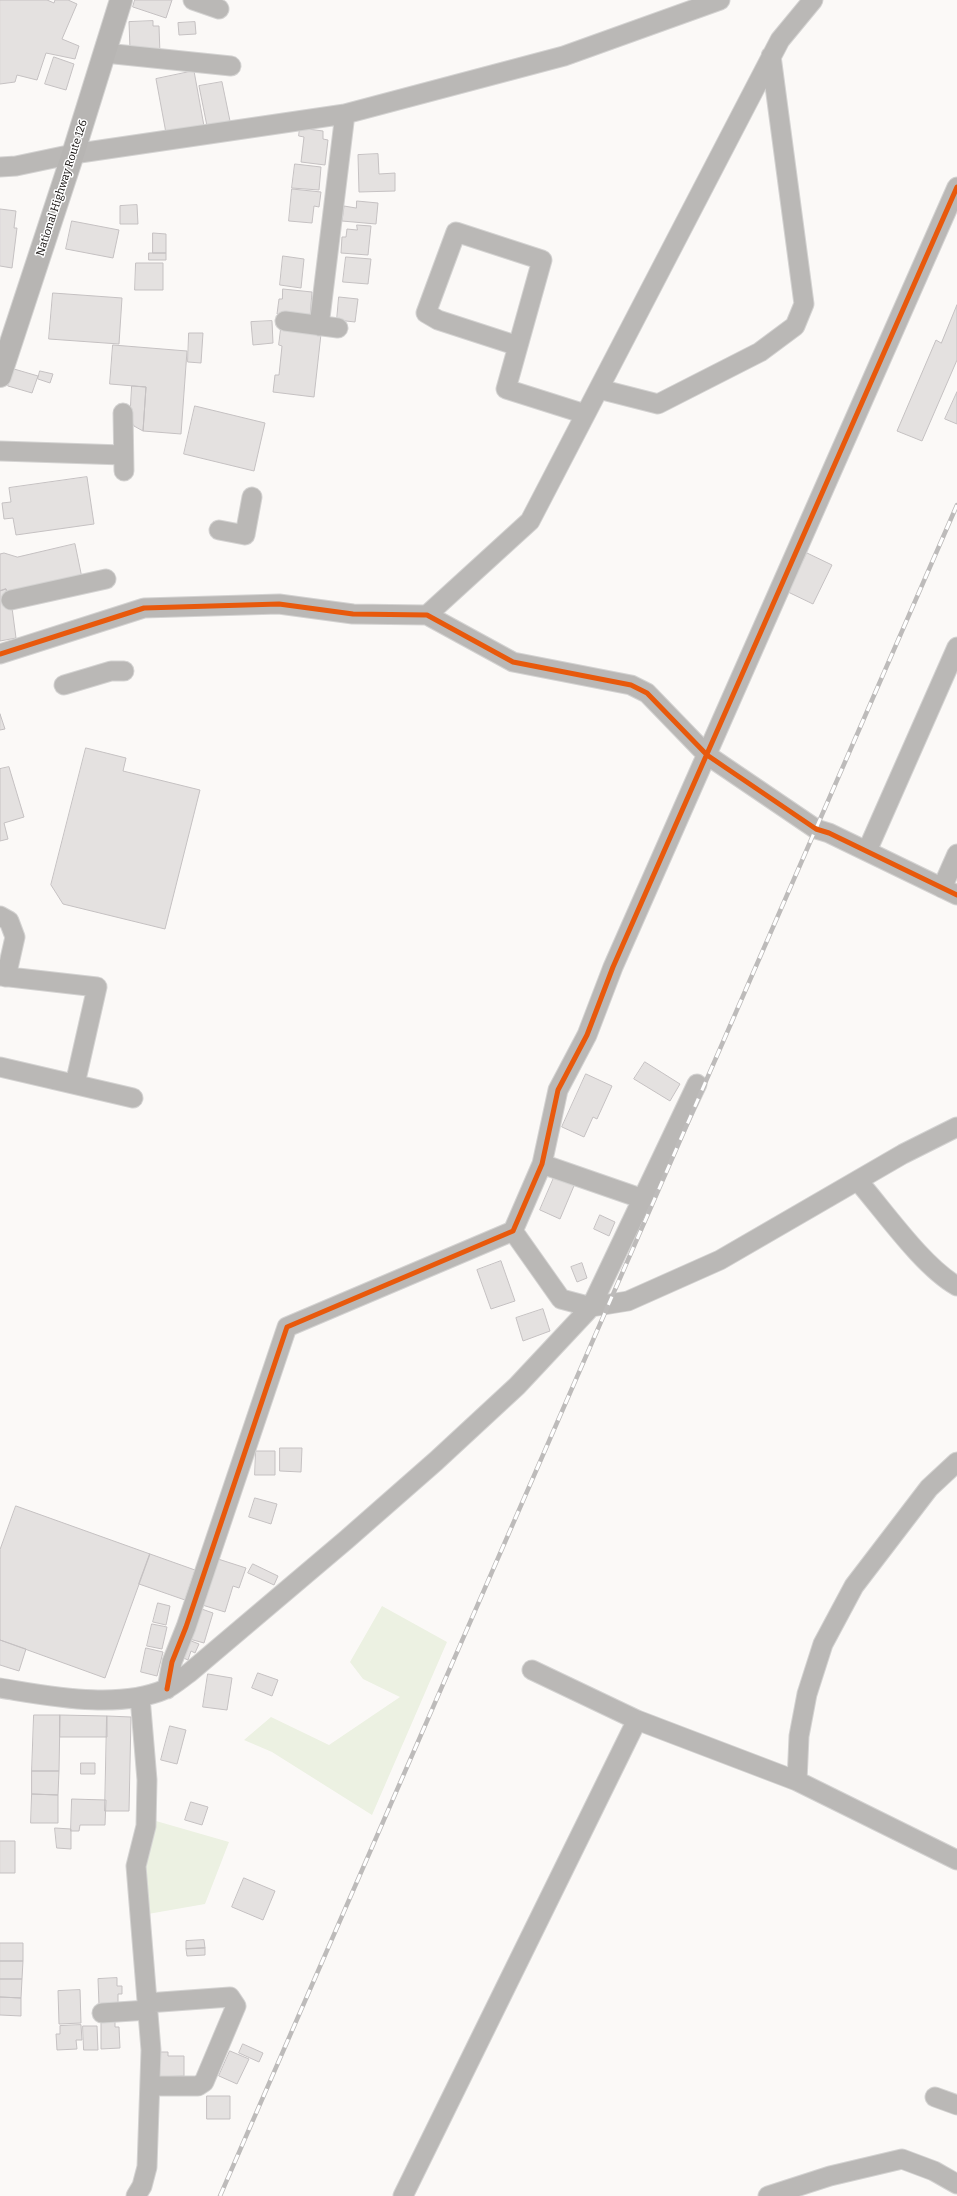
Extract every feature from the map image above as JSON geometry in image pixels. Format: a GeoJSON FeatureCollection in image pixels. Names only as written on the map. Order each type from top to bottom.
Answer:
{"type":"FeatureCollection","features":[{"type":"Feature","properties":{"kind":"highway","name":"National Highway Route 126"},"geometry":{"type":"LineString","coordinates":[[0,376],[73,154],[121,0]]}},
{"type":"Feature","properties":{"kind":"street"},"geometry":{"type":"LineString","coordinates":[[192,0],[219,9]]}},
{"type":"Feature","properties":{"kind":"street"},"geometry":{"type":"LineString","coordinates":[[0,166],[16,166],[73,154],[345,114],[564,56],[700,4],[720,0]]}},
{"type":"Feature","properties":{"kind":"street"},"geometry":{"type":"LineString","coordinates":[[427,615],[530,521],[771,56],[780,40],[812,0]]}},
{"type":"Feature","properties":{"kind":"street"},"geometry":{"type":"LineString","coordinates":[[105,53],[231,66]]}},
{"type":"Feature","properties":{"kind":"street"},"geometry":{"type":"LineString","coordinates":[[599,389],[658,404],[760,352],[795,326],[804,304],[771,56]]}},
{"type":"Feature","properties":{"kind":"street"},"geometry":{"type":"LineString","coordinates":[[319,326],[345,114]]}},
{"type":"Feature","properties":{"kind":"street"},"geometry":{"type":"LineString","coordinates":[[167,1689],[172,1662],[186,1627],[287,1327],[513,1231],[542,1164],[558,1090],[587,1035],[613,967],[957,187]]}},
{"type":"Feature","properties":{"kind":"street"},"geometry":{"type":"LineString","coordinates":[[518,346],[438,320],[426,313],[456,232],[542,260],[518,346],[506,389],[585,414]]}},
{"type":"Feature","properties":{"kind":"street"},"geometry":{"type":"LineString","coordinates":[[285,321],[338,328]]}},
{"type":"Feature","properties":{"kind":"street"},"geometry":{"type":"LineString","coordinates":[[0,451],[124,463],[122,413]]}},
{"type":"Feature","properties":{"kind":"street"},"geometry":{"type":"LineString","coordinates":[[219,530],[245,535],[252,497]]}},
{"type":"Feature","properties":{"kind":"street"},"geometry":{"type":"LineString","coordinates":[[11,600],[106,579]]}},
{"type":"Feature","properties":{"kind":"street"},"geometry":{"type":"LineString","coordinates":[[0,654],[144,608],[279,604],[353,614],[427,615],[513,662],[631,685],[647,693],[707,755],[816,829],[949,891],[957,854]]}},
{"type":"Feature","properties":{"kind":"street"},"geometry":{"type":"LineString","coordinates":[[867,852],[957,647]]}},
{"type":"Feature","properties":{"kind":"street"},"geometry":{"type":"LineString","coordinates":[[64,685],[111,671],[124,671]]}},
{"type":"Feature","properties":{"kind":"street"},"geometry":{"type":"LineString","coordinates":[[0,916],[9,921],[15,937],[3,977],[97,986],[75,1084]]}},
{"type":"Feature","properties":{"kind":"street"},"geometry":{"type":"LineString","coordinates":[[0,1067],[133,1098]]}},
{"type":"Feature","properties":{"kind":"street"},"geometry":{"type":"LineString","coordinates":[[0,1688],[48,1696],[114,1700],[140,1697],[167,1689],[189,1673],[328,1555],[436,1461],[517,1386],[591,1306],[697,1084]]}},
{"type":"Feature","properties":{"kind":"street"},"geometry":{"type":"LineString","coordinates":[[513,1231],[561,1299],[591,1306],[628,1301],[720,1260],[903,1154],[957,1127]]}},
{"type":"Feature","properties":{"kind":"street"},"geometry":{"type":"LineString","coordinates":[[542,1164],[643,1199]]}},
{"type":"Feature","properties":{"kind":"street"},"geometry":{"type":"LineString","coordinates":[[858,1181],[928,1264],[947,1280],[957,1286]]}},
{"type":"Feature","properties":{"kind":"street"},"geometry":{"type":"LineString","coordinates":[[797,1781],[799,1736],[807,1694],[823,1644],[854,1586],[929,1488],[957,1462]]}},
{"type":"Feature","properties":{"kind":"street"},"geometry":{"type":"LineString","coordinates":[[532,1670],[637,1720],[797,1781],[957,1860]]}},
{"type":"Feature","properties":{"kind":"street"},"geometry":{"type":"LineString","coordinates":[[136,2196],[142,2186],[147,2167],[151,2050],[136,1866],[146,1826],[147,1780],[140,1697]]}},
{"type":"Feature","properties":{"kind":"street"},"geometry":{"type":"LineString","coordinates":[[403,2196],[637,1720]]}},
{"type":"Feature","properties":{"kind":"street"},"geometry":{"type":"LineString","coordinates":[[102,2013],[147,2006],[230,1997],[236,2006],[204,2082],[198,2086],[150,2086]]}},
{"type":"Feature","properties":{"kind":"street"},"geometry":{"type":"LineString","coordinates":[[935,2097],[957,2105]]}},
{"type":"Feature","properties":{"kind":"street"},"geometry":{"type":"LineString","coordinates":[[768,2196],[830,2176],[902,2159],[934,2171],[957,2184]]}},
{"type":"Feature","properties":{"kind":"shaded area"},"geometry":{"type":"Polygon","coordinates":[[[382,1606],[447,1642],[372,1815],[272,1752],[244,1740],[271,1717],[329,1745],[400,1697],[363,1679],[350,1662],[382,1606]]]}},
{"type":"Feature","properties":{"kind":"shaded area"},"geometry":{"type":"Polygon","coordinates":[[[156,1821],[229,1842],[205,1904],[148,1914],[142,1869],[156,1821]]]}},
{"type":"Feature","properties":{"kind":"building"},"geometry":{"type":"Polygon","coordinates":[[[0,0],[47,0],[54,3],[55,0],[68,0],[77,4],[62,39],[79,46],[75,59],[46,53],[37,80],[17,75],[15,82],[0,84],[0,0]]]}},
{"type":"Feature","properties":{"kind":"building"},"geometry":{"type":"Polygon","coordinates":[[[135,0],[172,0],[166,18],[133,7],[135,0]]]}},
{"type":"Feature","properties":{"kind":"building"},"geometry":{"type":"Polygon","coordinates":[[[153,21],[153,26],[159,26],[160,54],[130,49],[129,22],[153,21]]]}},
{"type":"Feature","properties":{"kind":"building"},"geometry":{"type":"Polygon","coordinates":[[[195,22],[196,34],[179,35],[178,23],[195,22]]]}},
{"type":"Feature","properties":{"kind":"building"},"geometry":{"type":"Polygon","coordinates":[[[54,57],[74,64],[66,90],[45,84],[54,57]]]}},
{"type":"Feature","properties":{"kind":"building"},"geometry":{"type":"Polygon","coordinates":[[[194,71],[204,126],[166,133],[156,79],[194,71]]]}},
{"type":"Feature","properties":{"kind":"building"},"geometry":{"type":"Polygon","coordinates":[[[222,82],[230,121],[207,126],[199,86],[222,82]]]}},
{"type":"Feature","properties":{"kind":"building"},"geometry":{"type":"Polygon","coordinates":[[[300,128],[323,131],[323,139],[328,140],[325,165],[301,162],[304,137],[299,136],[300,128]]]}},
{"type":"Feature","properties":{"kind":"building"},"geometry":{"type":"Polygon","coordinates":[[[378,154],[379,174],[395,173],[395,191],[359,192],[358,155],[378,154]]]}},
{"type":"Feature","properties":{"kind":"building"},"geometry":{"type":"Polygon","coordinates":[[[295,164],[321,167],[319,190],[292,188],[295,164]]]}},
{"type":"Feature","properties":{"kind":"building"},"geometry":{"type":"Polygon","coordinates":[[[292,189],[321,192],[319,207],[314,206],[312,223],[289,221],[292,189]]]}},
{"type":"Feature","properties":{"kind":"building"},"geometry":{"type":"Polygon","coordinates":[[[357,201],[378,203],[376,224],[342,221],[344,206],[356,208],[357,201]]]}},
{"type":"Feature","properties":{"kind":"building"},"geometry":{"type":"Polygon","coordinates":[[[137,205],[138,224],[120,224],[120,206],[137,205]]]}},
{"type":"Feature","properties":{"kind":"building"},"geometry":{"type":"Polygon","coordinates":[[[0,209],[16,211],[14,228],[17,228],[12,268],[0,266],[0,209]]]}},
{"type":"Feature","properties":{"kind":"building"},"geometry":{"type":"Polygon","coordinates":[[[72,221],[119,230],[113,258],[66,249],[72,221]]]}},
{"type":"Feature","properties":{"kind":"building"},"geometry":{"type":"Polygon","coordinates":[[[357,225],[371,226],[368,255],[341,253],[342,237],[346,237],[347,229],[357,230],[357,225]]]}},
{"type":"Feature","properties":{"kind":"building"},"geometry":{"type":"Polygon","coordinates":[[[153,233],[166,234],[166,253],[153,253],[153,233]]]}},
{"type":"Feature","properties":{"kind":"building"},"geometry":{"type":"Polygon","coordinates":[[[149,253],[166,253],[166,260],[149,260],[149,253]]]}},
{"type":"Feature","properties":{"kind":"building"},"geometry":{"type":"Polygon","coordinates":[[[283,256],[304,259],[301,288],[280,285],[283,256]]]}},
{"type":"Feature","properties":{"kind":"building"},"geometry":{"type":"Polygon","coordinates":[[[346,257],[371,259],[368,284],[343,282],[346,257]]]}},
{"type":"Feature","properties":{"kind":"building"},"geometry":{"type":"Polygon","coordinates":[[[136,263],[163,263],[163,290],[135,290],[136,263]]]}},
{"type":"Feature","properties":{"kind":"building"},"geometry":{"type":"Polygon","coordinates":[[[283,289],[312,292],[310,318],[277,314],[279,299],[282,299],[283,289]]]}},
{"type":"Feature","properties":{"kind":"building"},"geometry":{"type":"Polygon","coordinates":[[[53,293],[122,298],[119,344],[49,339],[53,293]]]}},
{"type":"Feature","properties":{"kind":"building"},"geometry":{"type":"Polygon","coordinates":[[[339,297],[358,299],[355,322],[337,320],[339,297]]]}},
{"type":"Feature","properties":{"kind":"building"},"geometry":{"type":"Polygon","coordinates":[[[957,305],[957,360],[922,441],[897,431],[936,340],[941,343],[957,305]]]}},
{"type":"Feature","properties":{"kind":"building"},"geometry":{"type":"Polygon","coordinates":[[[272,321],[273,343],[253,345],[251,322],[272,321]]]}},
{"type":"Feature","properties":{"kind":"building"},"geometry":{"type":"Polygon","coordinates":[[[281,329],[321,334],[314,397],[273,392],[275,375],[279,375],[282,346],[279,345],[281,329]]]}},
{"type":"Feature","properties":{"kind":"building"},"geometry":{"type":"Polygon","coordinates":[[[189,333],[203,333],[201,363],[188,362],[189,333]]]}},
{"type":"Feature","properties":{"kind":"building"},"geometry":{"type":"Polygon","coordinates":[[[113,345],[187,351],[181,434],[143,431],[146,387],[110,384],[113,345]]]}},
{"type":"Feature","properties":{"kind":"building"},"geometry":{"type":"Polygon","coordinates":[[[14,369],[38,376],[32,393],[8,386],[14,369]]]}},
{"type":"Feature","properties":{"kind":"building"},"geometry":{"type":"Polygon","coordinates":[[[40,371],[53,374],[50,383],[38,379],[40,371]]]}},
{"type":"Feature","properties":{"kind":"building"},"geometry":{"type":"Polygon","coordinates":[[[132,386],[146,387],[143,431],[134,426],[130,419],[132,386]]]}},
{"type":"Feature","properties":{"kind":"building"},"geometry":{"type":"Polygon","coordinates":[[[957,392],[957,424],[945,419],[957,392]]]}},
{"type":"Feature","properties":{"kind":"building"},"geometry":{"type":"Polygon","coordinates":[[[195,406],[265,423],[254,471],[184,454],[195,406]]]}},
{"type":"Feature","properties":{"kind":"building"},"geometry":{"type":"Polygon","coordinates":[[[87,477],[94,524],[16,535],[13,518],[4,519],[2,503],[11,502],[9,488],[87,477]]]}},
{"type":"Feature","properties":{"kind":"building"},"geometry":{"type":"Polygon","coordinates":[[[75,544],[82,578],[7,595],[6,589],[0,591],[0,554],[4,553],[17,557],[75,544]]]}},
{"type":"Feature","properties":{"kind":"building"},"geometry":{"type":"Polygon","coordinates":[[[807,553],[832,565],[813,604],[788,592],[807,553]]]}},
{"type":"Feature","properties":{"kind":"building"},"geometry":{"type":"Polygon","coordinates":[[[6,589],[11,600],[16,638],[0,641],[0,591],[6,589]]]}},
{"type":"Feature","properties":{"kind":"building"},"geometry":{"type":"Polygon","coordinates":[[[0,714],[5,729],[0,730],[0,714]]]}},
{"type":"Feature","properties":{"kind":"building"},"geometry":{"type":"Polygon","coordinates":[[[86,748],[126,758],[123,771],[200,790],[165,929],[63,904],[51,885],[86,748]]]}},
{"type":"Feature","properties":{"kind":"building"},"geometry":{"type":"Polygon","coordinates":[[[9,767],[24,817],[4,823],[8,839],[0,841],[0,769],[9,767]]]}},
{"type":"Feature","properties":{"kind":"building"},"geometry":{"type":"Polygon","coordinates":[[[645,1062],[680,1084],[670,1101],[634,1079],[645,1062]]]}},
{"type":"Feature","properties":{"kind":"building"},"geometry":{"type":"Polygon","coordinates":[[[586,1074],[612,1086],[597,1119],[593,1117],[584,1137],[562,1127],[586,1074]]]}},
{"type":"Feature","properties":{"kind":"building"},"geometry":{"type":"Polygon","coordinates":[[[556,1173],[576,1181],[560,1219],[540,1210],[556,1173]]]}},
{"type":"Feature","properties":{"kind":"building"},"geometry":{"type":"Polygon","coordinates":[[[600,1215],[615,1222],[609,1236],[594,1229],[600,1215]]]}},
{"type":"Feature","properties":{"kind":"building"},"geometry":{"type":"Polygon","coordinates":[[[501,1261],[515,1301],[491,1309],[477,1270],[501,1261]]]}},
{"type":"Feature","properties":{"kind":"building"},"geometry":{"type":"Polygon","coordinates":[[[582,1263],[587,1278],[577,1282],[571,1267],[582,1263]]]}},
{"type":"Feature","properties":{"kind":"building"},"geometry":{"type":"Polygon","coordinates":[[[543,1309],[550,1331],[523,1341],[516,1318],[543,1309]]]}},
{"type":"Feature","properties":{"kind":"building"},"geometry":{"type":"Polygon","coordinates":[[[280,1448],[302,1448],[301,1472],[280,1471],[280,1448]]]}},
{"type":"Feature","properties":{"kind":"building"},"geometry":{"type":"Polygon","coordinates":[[[256,1451],[275,1451],[275,1475],[255,1475],[256,1451]]]}},
{"type":"Feature","properties":{"kind":"building"},"geometry":{"type":"Polygon","coordinates":[[[255,1498],[277,1504],[271,1524],[249,1517],[255,1498]]]}},
{"type":"Feature","properties":{"kind":"building"},"geometry":{"type":"Polygon","coordinates":[[[16,1506],[150,1554],[105,1678],[0,1640],[0,1550],[16,1506]]]}},
{"type":"Feature","properties":{"kind":"building"},"geometry":{"type":"Polygon","coordinates":[[[150,1554],[195,1570],[185,1600],[139,1584],[150,1554]]]}},
{"type":"Feature","properties":{"kind":"building"},"geometry":{"type":"Polygon","coordinates":[[[218,1559],[246,1568],[239,1588],[233,1586],[225,1612],[199,1604],[218,1559]]]}},
{"type":"Feature","properties":{"kind":"building"},"geometry":{"type":"Polygon","coordinates":[[[253,1564],[278,1576],[274,1585],[248,1573],[253,1564]]]}},
{"type":"Feature","properties":{"kind":"building"},"geometry":{"type":"Polygon","coordinates":[[[158,1603],[170,1606],[166,1625],[153,1622],[158,1603]]]}},
{"type":"Feature","properties":{"kind":"building"},"geometry":{"type":"Polygon","coordinates":[[[196,1607],[213,1613],[204,1643],[186,1638],[196,1607]]]}},
{"type":"Feature","properties":{"kind":"building"},"geometry":{"type":"Polygon","coordinates":[[[152,1624],[167,1627],[162,1649],[147,1646],[152,1624]]]}},
{"type":"Feature","properties":{"kind":"building"},"geometry":{"type":"Polygon","coordinates":[[[186,1639],[199,1644],[195,1653],[191,1651],[188,1660],[179,1656],[186,1639]]]}},
{"type":"Feature","properties":{"kind":"building"},"geometry":{"type":"Polygon","coordinates":[[[0,1640],[26,1649],[19,1671],[0,1665],[0,1640]]]}},
{"type":"Feature","properties":{"kind":"building"},"geometry":{"type":"Polygon","coordinates":[[[146,1648],[163,1652],[157,1676],[141,1672],[146,1648]]]}},
{"type":"Feature","properties":{"kind":"building"},"geometry":{"type":"Polygon","coordinates":[[[258,1673],[278,1680],[272,1696],[252,1688],[258,1673]]]}},
{"type":"Feature","properties":{"kind":"building"},"geometry":{"type":"Polygon","coordinates":[[[208,1674],[232,1678],[227,1710],[203,1707],[208,1674]]]}},
{"type":"Feature","properties":{"kind":"building"},"geometry":{"type":"Polygon","coordinates":[[[34,1715],[60,1715],[59,1771],[32,1771],[34,1715]]]}},
{"type":"Feature","properties":{"kind":"building"},"geometry":{"type":"Polygon","coordinates":[[[60,1715],[107,1716],[107,1737],[60,1737],[60,1715]]]}},
{"type":"Feature","properties":{"kind":"building"},"geometry":{"type":"Polygon","coordinates":[[[107,1716],[131,1717],[129,1811],[105,1811],[107,1716]]]}},
{"type":"Feature","properties":{"kind":"building"},"geometry":{"type":"Polygon","coordinates":[[[170,1726],[186,1730],[177,1764],[161,1760],[170,1726]]]}},
{"type":"Feature","properties":{"kind":"building"},"geometry":{"type":"Polygon","coordinates":[[[81,1763],[95,1763],[95,1774],[81,1774],[81,1763]]]}},
{"type":"Feature","properties":{"kind":"building"},"geometry":{"type":"Polygon","coordinates":[[[32,1771],[59,1771],[58,1795],[32,1794],[32,1771]]]}},
{"type":"Feature","properties":{"kind":"building"},"geometry":{"type":"Polygon","coordinates":[[[32,1794],[58,1795],[58,1823],[31,1823],[32,1794]]]}},
{"type":"Feature","properties":{"kind":"building"},"geometry":{"type":"Polygon","coordinates":[[[72,1799],[106,1800],[105,1825],[80,1825],[79,1831],[71,1831],[72,1799]]]}},
{"type":"Feature","properties":{"kind":"building"},"geometry":{"type":"Polygon","coordinates":[[[191,1802],[208,1807],[202,1825],[185,1820],[191,1802]]]}},
{"type":"Feature","properties":{"kind":"building"},"geometry":{"type":"Polygon","coordinates":[[[55,1828],[71,1829],[71,1849],[57,1848],[55,1828]]]}},
{"type":"Feature","properties":{"kind":"building"},"geometry":{"type":"Polygon","coordinates":[[[0,1841],[15,1841],[15,1873],[0,1873],[0,1841]]]}},
{"type":"Feature","properties":{"kind":"building"},"geometry":{"type":"Polygon","coordinates":[[[244,1878],[275,1891],[263,1920],[232,1907],[244,1878]]]}},
{"type":"Feature","properties":{"kind":"building"},"geometry":{"type":"Polygon","coordinates":[[[204,1940],[205,1948],[186,1949],[186,1941],[204,1940]]]}},
{"type":"Feature","properties":{"kind":"building"},"geometry":{"type":"Polygon","coordinates":[[[0,1943],[23,1943],[23,1961],[0,1961],[0,1943]]]}},
{"type":"Feature","properties":{"kind":"building"},"geometry":{"type":"Polygon","coordinates":[[[205,1948],[205,1955],[187,1956],[186,1949],[205,1948]]]}},
{"type":"Feature","properties":{"kind":"building"},"geometry":{"type":"Polygon","coordinates":[[[0,1961],[23,1961],[22,1979],[0,1979],[0,1961]]]}},
{"type":"Feature","properties":{"kind":"building"},"geometry":{"type":"Polygon","coordinates":[[[117,1978],[117,1986],[122,1986],[122,1994],[118,1994],[118,2004],[99,2005],[98,1979],[117,1978]]]}},
{"type":"Feature","properties":{"kind":"building"},"geometry":{"type":"Polygon","coordinates":[[[0,1979],[22,1979],[21,1998],[0,1997],[0,1979]]]}},
{"type":"Feature","properties":{"kind":"building"},"geometry":{"type":"Polygon","coordinates":[[[80,1990],[81,2023],[59,2024],[58,1991],[80,1990]]]}},
{"type":"Feature","properties":{"kind":"building"},"geometry":{"type":"Polygon","coordinates":[[[0,1997],[21,1998],[21,2016],[0,2015],[0,1997]]]}},
{"type":"Feature","properties":{"kind":"building"},"geometry":{"type":"Polygon","coordinates":[[[115,2019],[115,2027],[119,2027],[120,2048],[101,2049],[101,2020],[115,2019]]]}},
{"type":"Feature","properties":{"kind":"building"},"geometry":{"type":"Polygon","coordinates":[[[81,2025],[82,2040],[76,2040],[77,2049],[57,2050],[56,2034],[60,2034],[60,2026],[81,2025]]]}},
{"type":"Feature","properties":{"kind":"building"},"geometry":{"type":"Polygon","coordinates":[[[83,2026],[97,2026],[98,2050],[84,2050],[83,2026]]]}},
{"type":"Feature","properties":{"kind":"building"},"geometry":{"type":"Polygon","coordinates":[[[243,2044],[263,2053],[259,2062],[239,2053],[243,2044]]]}},
{"type":"Feature","properties":{"kind":"building"},"geometry":{"type":"Polygon","coordinates":[[[230,2051],[249,2059],[237,2084],[219,2076],[230,2051]]]}},
{"type":"Feature","properties":{"kind":"building"},"geometry":{"type":"Polygon","coordinates":[[[155,2052],[168,2052],[168,2056],[184,2056],[184,2076],[156,2077],[155,2052]]]}},
{"type":"Feature","properties":{"kind":"building"},"geometry":{"type":"Polygon","coordinates":[[[207,2096],[230,2096],[230,2119],[207,2119],[207,2096]]]}},
{"type":"Feature","properties":{"kind":"railway"},"geometry":{"type":"LineString","coordinates":[[220,2196],[957,505]]}},
{"type":"Feature","properties":{"kind":"cycle path"},"geometry":{"type":"LineString","coordinates":[[167,1689],[172,1662],[186,1627],[287,1327],[513,1231],[542,1164],[558,1090],[587,1035],[613,967],[957,187]]}},
{"type":"Feature","properties":{"kind":"cycle path"},"geometry":{"type":"LineString","coordinates":[[0,654],[144,608],[279,604],[353,614],[427,615],[513,662],[631,685],[647,693],[707,755],[816,829],[829,833],[957,895]]}}]}
